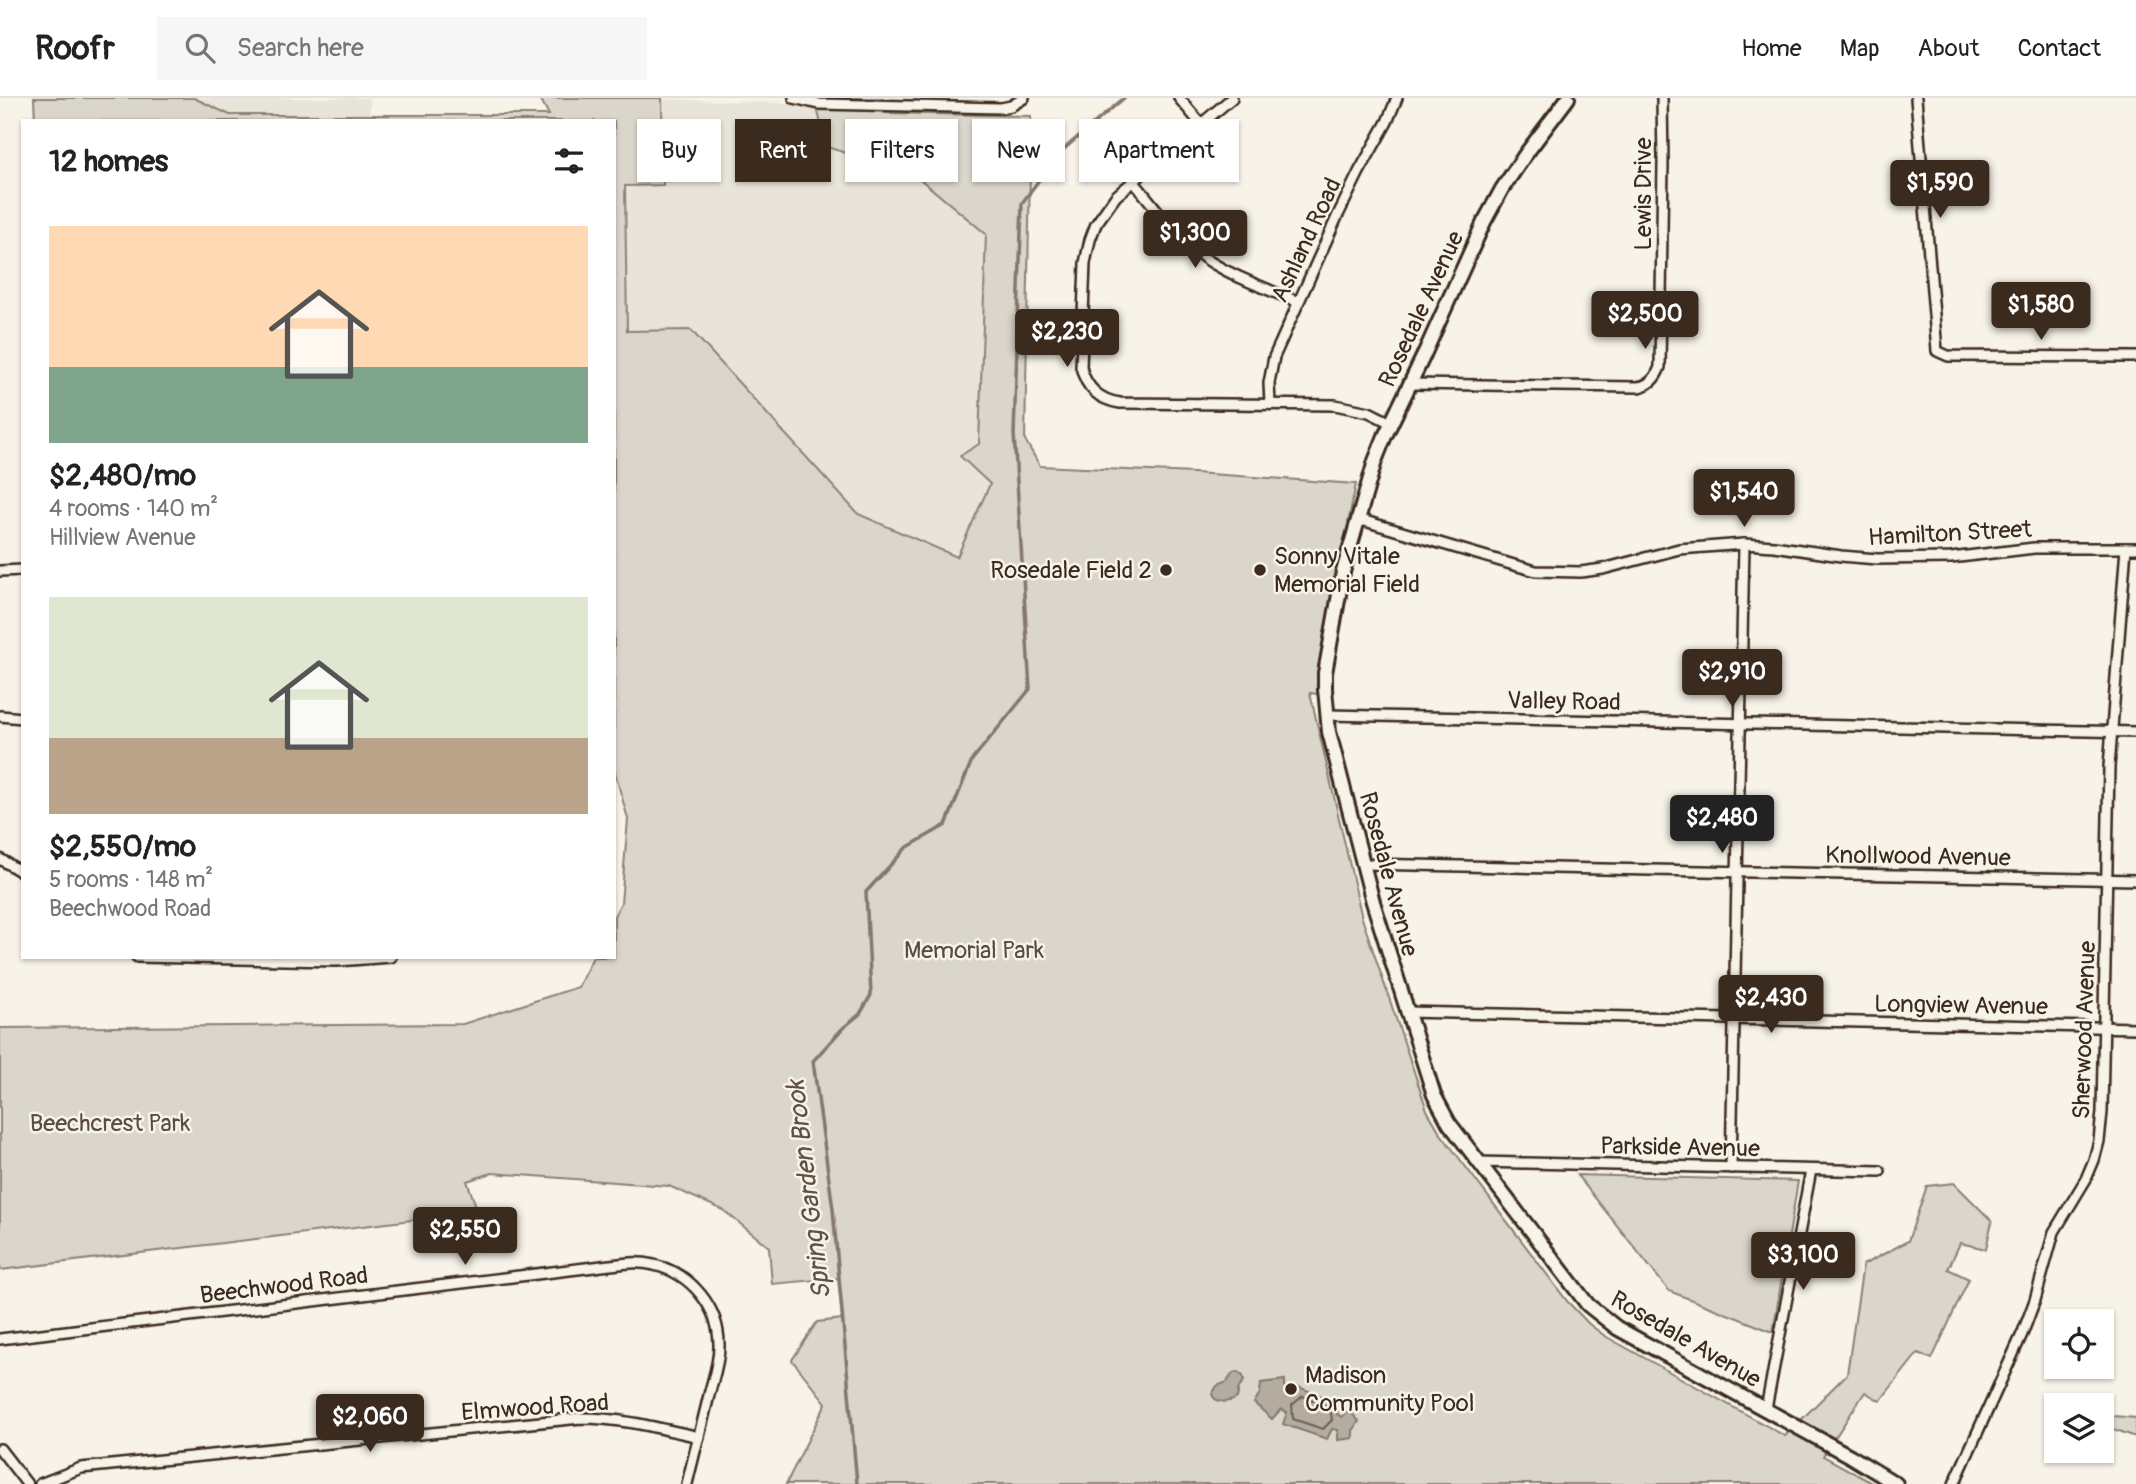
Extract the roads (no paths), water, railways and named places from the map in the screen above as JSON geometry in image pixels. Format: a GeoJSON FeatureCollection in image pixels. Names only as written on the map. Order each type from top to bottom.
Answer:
{"type":"FeatureCollection","features":[{"type":"Feature","properties":{"kind":"street"},"geometry":{"type":"LineString","coordinates":[[794,98],[820,104],[1001,108],[1011,106],[1024,98]]}},
{"type":"Feature","properties":{"kind":"street"},"geometry":{"type":"LineString","coordinates":[[1179,98],[1197,119]]}},
{"type":"Feature","properties":{"kind":"street"},"geometry":{"type":"LineString","coordinates":[[1207,119],[1232,98]]}},
{"type":"Feature","properties":{"kind":"street","name":"Ashland Road"},"geometry":{"type":"LineString","coordinates":[[1270,404],[1269,383],[1274,357],[1336,217],[1397,98]]}},
{"type":"Feature","properties":{"kind":"street","name":"Rosedale Avenue"},"geometry":{"type":"LineString","coordinates":[[1568,98],[1502,189],[1484,222],[1375,461],[1337,597],[1325,681],[1329,732],[1383,939],[1434,1095],[1449,1123],[1478,1162],[1588,1305],[1602,1319],[1896,1484]]}},
{"type":"Feature","properties":{"kind":"street","name":"Lewis Drive"},"geometry":{"type":"LineString","coordinates":[[1410,384],[1637,387],[1654,380],[1660,366],[1662,98]]}},
{"type":"Feature","properties":{"kind":"street"},"geometry":{"type":"LineString","coordinates":[[1916,98],[1935,343],[1938,352],[1948,356],[2136,357]]}},
{"type":"Feature","properties":{"kind":"street"},"geometry":{"type":"LineString","coordinates":[[1132,182],[1105,209],[1096,224],[1086,257],[1082,367],[1088,385],[1102,398],[1120,403],[1335,405],[1369,412],[1391,422]]}},
{"type":"Feature","properties":{"kind":"street"},"geometry":{"type":"LineString","coordinates":[[1134,182],[1200,256],[1298,302]]}},
{"type":"Feature","properties":{"kind":"street","name":"Hamilton Street"},"geometry":{"type":"LineString","coordinates":[[1357,519],[1536,571],[1559,573],[1603,569],[1679,549],[1744,544],[1774,545],[1841,556],[1912,559],[1951,558],[2034,548],[2131,548]]}},
{"type":"Feature","properties":{"kind":"street"},"geometry":{"type":"LineString","coordinates":[[1731,1168],[1744,544]]}},
{"type":"Feature","properties":{"kind":"street","name":"Sherwood Avenue"},"geometry":{"type":"LineString","coordinates":[[1954,1484],[2023,1332],[2054,1232],[2086,1179],[2099,1141],[2102,1112],[2111,732],[2131,548]]}},
{"type":"Feature","properties":{"kind":"street"},"geometry":{"type":"LineString","coordinates":[[0,571],[21,570]]}},
{"type":"Feature","properties":{"kind":"street","name":"Valley Road"},"geometry":{"type":"LineString","coordinates":[[1327,715],[2136,732]]}},
{"type":"Feature","properties":{"kind":"street"},"geometry":{"type":"LineString","coordinates":[[0,716],[21,718]]}},
{"type":"Feature","properties":{"kind":"street"},"geometry":{"type":"LineString","coordinates":[[0,859],[21,872]]}},
{"type":"Feature","properties":{"kind":"street","name":"Knollwood Avenue"},"geometry":{"type":"LineString","coordinates":[[1364,864],[2136,880]]}},
{"type":"Feature","properties":{"kind":"street"},"geometry":{"type":"LineString","coordinates":[[237,959],[364,959]]}},
{"type":"Feature","properties":{"kind":"street","name":"Longview Avenue"},"geometry":{"type":"LineString","coordinates":[[1406,1012],[2136,1028]]}},
{"type":"Feature","properties":{"kind":"street","name":"Parkside Avenue"},"geometry":{"type":"LineString","coordinates":[[1478,1162],[1880,1171]]}},
{"type":"Feature","properties":{"kind":"street"},"geometry":{"type":"LineString","coordinates":[[1766,1409],[1811,1170]]}},
{"type":"Feature","properties":{"kind":"street","name":"Beechwood Road"},"geometry":{"type":"LineString","coordinates":[[0,1339],[580,1268],[628,1263],[653,1265],[667,1269],[690,1283],[707,1303],[716,1326],[719,1345],[718,1360],[687,1484]]}},
{"type":"Feature","properties":{"kind":"street","name":"Elmwood Road"},"geometry":{"type":"LineString","coordinates":[[40,1484],[81,1468],[581,1418],[628,1421],[699,1437]]}},
{"type":"Feature","properties":{"kind":"street"},"geometry":{"type":"LineString","coordinates":[[0,1448],[27,1484]]}},
{"type":"Feature","properties":{"kind":"water"},"geometry":{"type":"Polygon","coordinates":[[[1238,1372],[1244,1381],[1237,1398],[1226,1402],[1216,1400],[1212,1394],[1217,1386],[1227,1382],[1233,1373],[1238,1372]]]}},
{"type":"Feature","properties":{"kind":"water"},"geometry":{"type":"Polygon","coordinates":[[[1285,1380],[1285,1396],[1292,1397],[1296,1386],[1340,1403],[1337,1414],[1342,1417],[1349,1410],[1359,1421],[1353,1431],[1353,1438],[1338,1440],[1338,1430],[1332,1429],[1327,1439],[1283,1424],[1287,1412],[1281,1409],[1272,1419],[1254,1403],[1260,1393],[1261,1383],[1285,1380]]]}},
{"type":"Feature","properties":{"kind":"waterway","name":"Spring Garden Brook"},"geometry":{"type":"LineString","coordinates":[[857,1484],[833,1209],[813,1061],[843,1028],[860,1014],[871,995],[866,892],[906,848],[946,825],[972,760],[1030,689],[1014,434],[1022,203],[1058,154],[1124,98]]}},
{"type":"Feature","properties":{"kind":"place","name":"Rosedale Field 2"},"geometry":{"type":"Point","coordinates":[1166,570]}},
{"type":"Feature","properties":{"kind":"place","name":"Sonny Vitale Memorial Field"},"geometry":{"type":"Point","coordinates":[1260,570]}},
{"type":"Feature","properties":{"kind":"place","name":"Madison Community Pool"},"geometry":{"type":"Point","coordinates":[1291,1389]}},
{"type":"Feature","properties":{"kind":"park label","name":"Memorial Park"},"geometry":{"type":"Point","coordinates":[974,950]}},
{"type":"Feature","properties":{"kind":"park label","name":"Beechcrest Park"},"geometry":{"type":"Point","coordinates":[110,1123]}}]}
